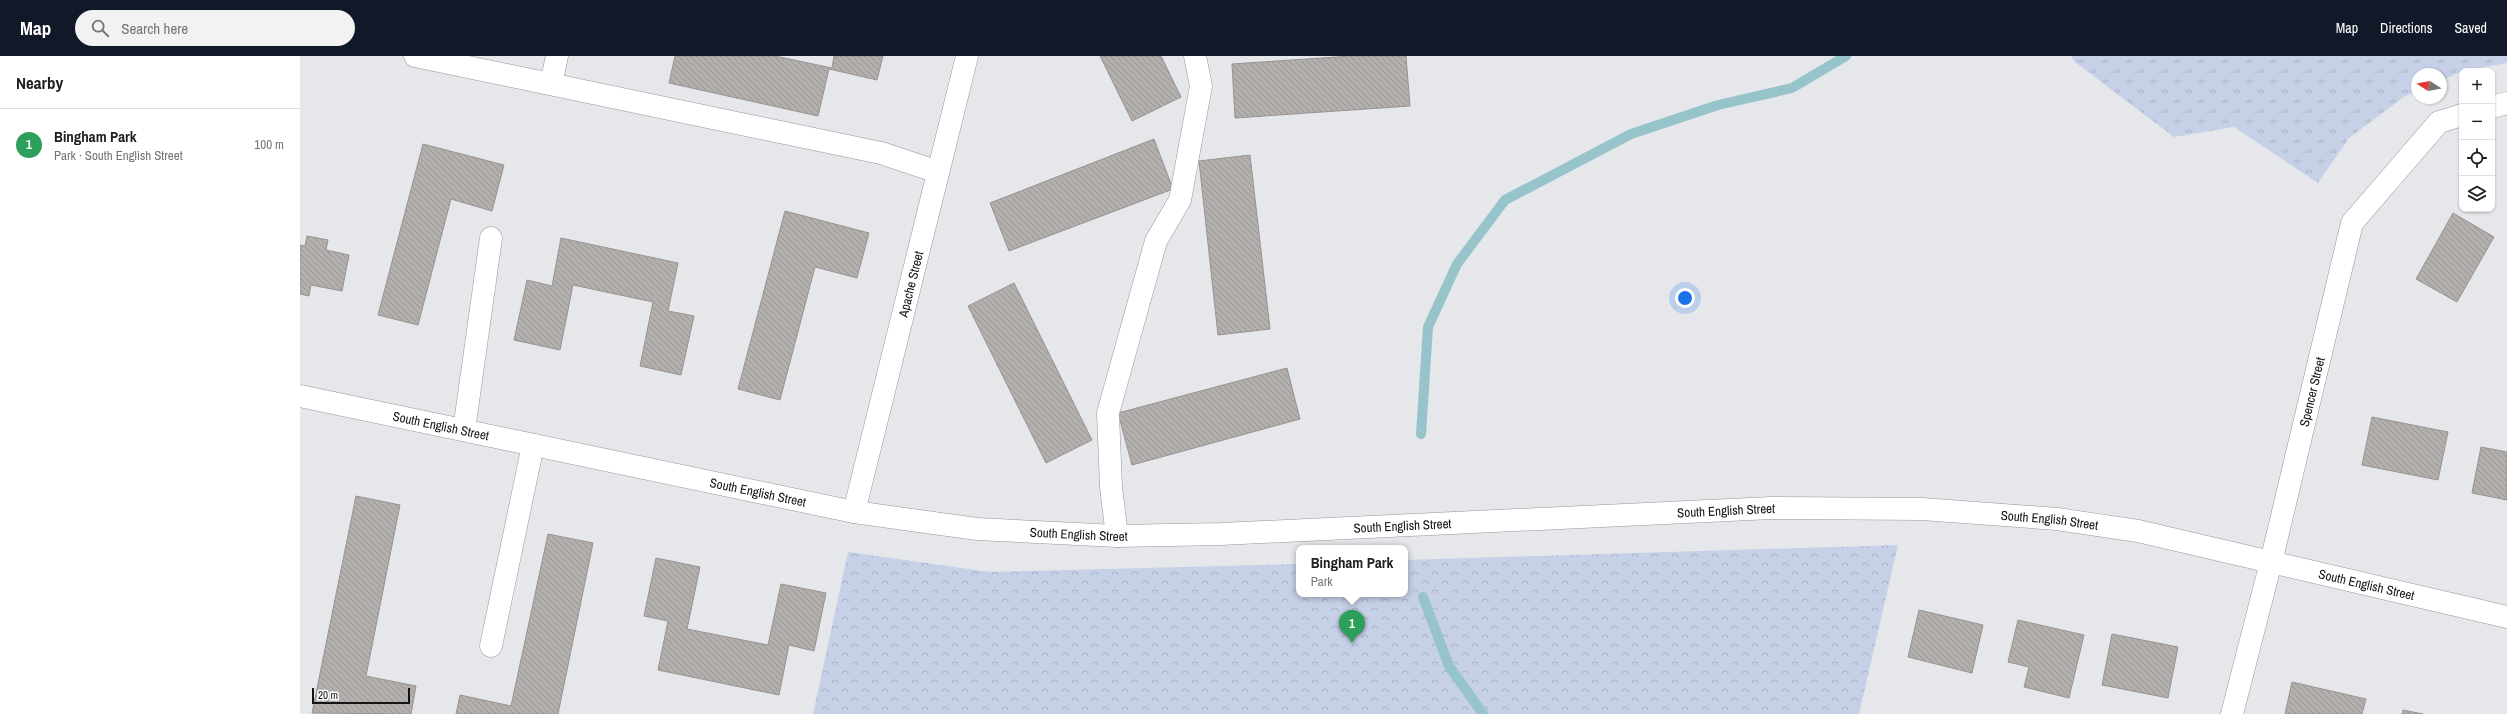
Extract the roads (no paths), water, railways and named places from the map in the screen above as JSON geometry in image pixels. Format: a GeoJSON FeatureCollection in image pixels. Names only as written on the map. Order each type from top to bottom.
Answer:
{"type":"FeatureCollection","features":[{"type":"Feature","properties":{"kind":"street"},"geometry":{"type":"LineString","coordinates":[[415,56],[881,153],[938,172]]}},
{"type":"Feature","properties":{"kind":"street"},"geometry":{"type":"LineString","coordinates":[[551,84],[557,56]]}},
{"type":"Feature","properties":{"kind":"street","name":"Apache Street"},"geometry":{"type":"LineString","coordinates":[[854,512],[967,56]]}},
{"type":"Feature","properties":{"kind":"street"},"geometry":{"type":"LineString","coordinates":[[1117,536],[1111,487],[1108,413],[1156,241],[1180,200],[1201,86],[1195,56]]}},
{"type":"Feature","properties":{"kind":"street"},"geometry":{"type":"LineString","coordinates":[[2495,106],[2507,103]]}},
{"type":"Feature","properties":{"kind":"street","name":"Spencer Street"},"geometry":{"type":"LineString","coordinates":[[2232,714],[2271,562],[2352,223],[2438,122],[2459,116]]}},
{"type":"Feature","properties":{"kind":"street"},"geometry":{"type":"LineString","coordinates":[[464,430],[491,238]]}},
{"type":"Feature","properties":{"kind":"street","name":"South English Street"},"geometry":{"type":"LineString","coordinates":[[300,396],[854,512],[977,529],[1117,536],[1221,534],[1763,508],[1850,507],[1945,510],[2057,519],[2138,531],[2507,617]]}},
{"type":"Feature","properties":{"kind":"street"},"geometry":{"type":"LineString","coordinates":[[491,646],[533,445]]}},
{"type":"Feature","properties":{"kind":"waterway"},"geometry":{"type":"LineString","coordinates":[[1421,434],[1428,327],[1457,264],[1505,200],[1631,134],[1718,105],[1792,88],[1846,56]]}},
{"type":"Feature","properties":{"kind":"waterway"},"geometry":{"type":"LineString","coordinates":[[1423,597],[1449,666],[1483,714]]}},
{"type":"Feature","properties":{"kind":"place","name":"Bingham Park"},"geometry":{"type":"Point","coordinates":[1352,643]}}]}
